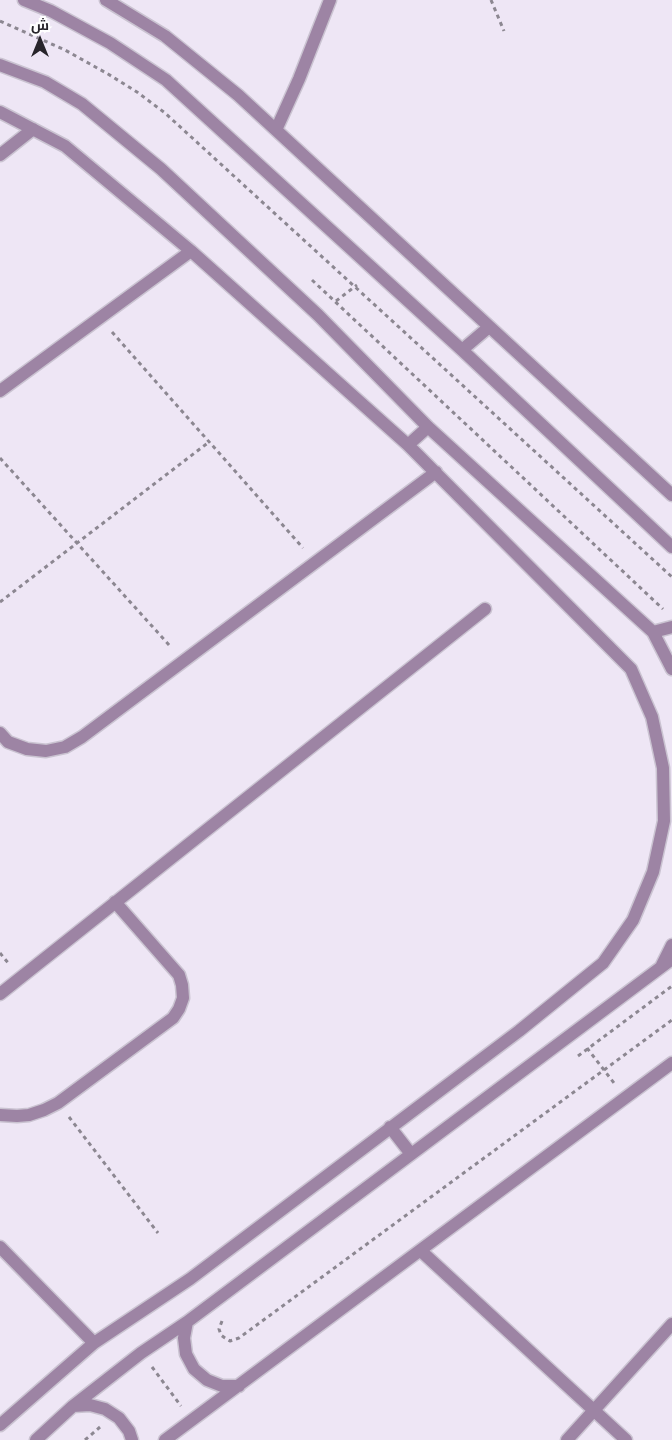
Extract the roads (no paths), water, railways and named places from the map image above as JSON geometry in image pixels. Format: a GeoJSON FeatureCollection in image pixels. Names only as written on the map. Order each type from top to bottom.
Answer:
{"type":"FeatureCollection","features":[{"type":"Feature","properties":{"kind":"street"},"geometry":{"type":"LineString","coordinates":[[24,0],[51,11],[110,42],[166,80],[462,350],[672,547]]}},
{"type":"Feature","properties":{"kind":"street"},"geometry":{"type":"LineString","coordinates":[[106,0],[166,36],[238,95],[672,496]]}},
{"type":"Feature","properties":{"kind":"street"},"geometry":{"type":"LineString","coordinates":[[276,130],[299,79],[330,0]]}},
{"type":"Feature","properties":{"kind":"street"},"geometry":{"type":"LineString","coordinates":[[0,65],[45,82],[82,104],[161,169],[318,315],[428,426],[653,632],[672,669]]}},
{"type":"Feature","properties":{"kind":"street"},"geometry":{"type":"LineString","coordinates":[[0,112],[65,146],[191,251],[408,444],[631,669],[652,717],[663,768],[664,821],[653,872],[633,920],[604,963],[519,1031],[190,1279],[94,1344],[0,1425]]}},
{"type":"Feature","properties":{"kind":"street"},"geometry":{"type":"LineString","coordinates":[[0,155],[33,129]]}},
{"type":"Feature","properties":{"kind":"street"},"geometry":{"type":"LineString","coordinates":[[0,391],[191,251]]}},
{"type":"Feature","properties":{"kind":"street"},"geometry":{"type":"LineString","coordinates":[[462,350],[489,327]]}},
{"type":"Feature","properties":{"kind":"street"},"geometry":{"type":"LineString","coordinates":[[408,444],[428,426]]}},
{"type":"Feature","properties":{"kind":"street"},"geometry":{"type":"LineString","coordinates":[[0,733],[8,742],[27,750],[46,751],[65,747],[82,737],[436,472]]}},
{"type":"Feature","properties":{"kind":"street"},"geometry":{"type":"LineString","coordinates":[[0,994],[485,609]]}},
{"type":"Feature","properties":{"kind":"street"},"geometry":{"type":"LineString","coordinates":[[653,632],[672,627]]}},
{"type":"Feature","properties":{"kind":"street"},"geometry":{"type":"LineString","coordinates":[[0,1115],[29,1115],[44,1110],[58,1102],[173,1018],[179,1009],[183,998],[179,974],[115,902]]}},
{"type":"Feature","properties":{"kind":"street"},"geometry":{"type":"LineString","coordinates":[[661,967],[672,945]]}},
{"type":"Feature","properties":{"kind":"street"},"geometry":{"type":"LineString","coordinates":[[36,1440],[73,1406],[141,1353],[187,1322],[672,959]]}},
{"type":"Feature","properties":{"kind":"street"},"geometry":{"type":"LineString","coordinates":[[165,1440],[672,1063]]}},
{"type":"Feature","properties":{"kind":"street"},"geometry":{"type":"LineString","coordinates":[[390,1127],[411,1154]]}},
{"type":"Feature","properties":{"kind":"street"},"geometry":{"type":"LineString","coordinates":[[0,1247],[94,1344]]}},
{"type":"Feature","properties":{"kind":"street"},"geometry":{"type":"LineString","coordinates":[[421,1251],[626,1440]]}},
{"type":"Feature","properties":{"kind":"street"},"geometry":{"type":"LineString","coordinates":[[187,1322],[184,1338],[186,1354],[194,1369],[207,1380],[222,1386],[239,1386]]}},
{"type":"Feature","properties":{"kind":"street"},"geometry":{"type":"LineString","coordinates":[[567,1440],[672,1324]]}},
{"type":"Feature","properties":{"kind":"street"},"geometry":{"type":"LineString","coordinates":[[73,1406],[90,1405],[105,1409],[119,1418],[129,1431],[132,1440]]}}]}
